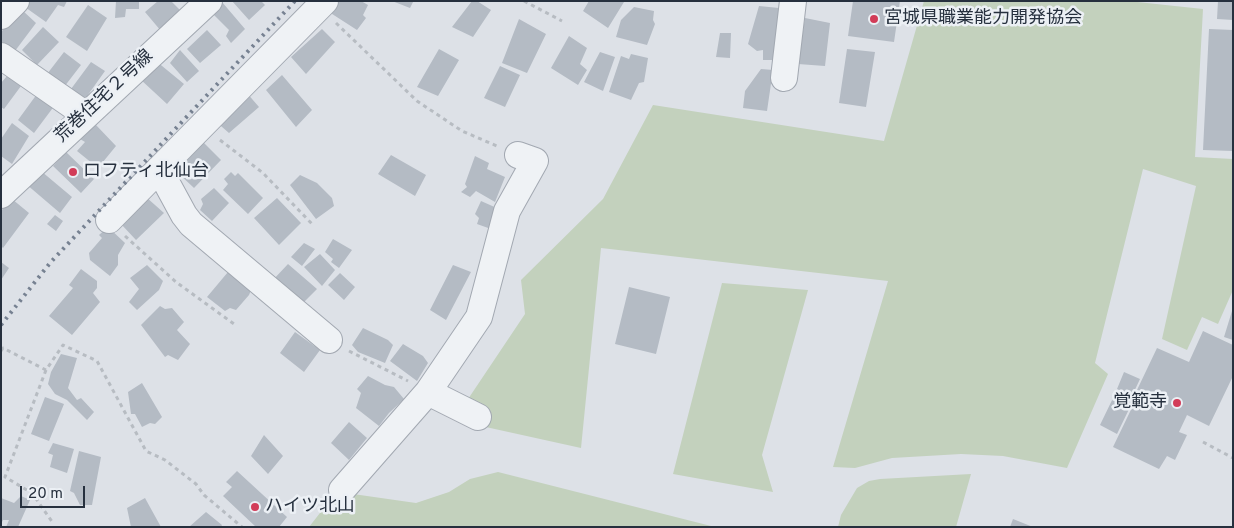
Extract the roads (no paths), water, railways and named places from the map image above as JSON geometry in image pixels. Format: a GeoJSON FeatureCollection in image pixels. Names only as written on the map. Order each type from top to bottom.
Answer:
{"type":"FeatureCollection","features":[{"type":"Feature","properties":{"kind":"street"},"geometry":{"type":"LineString","coordinates":[[1,16],[16,1]]}},
{"type":"Feature","properties":{"kind":"street","name":"荒巻住宅２号線"},"geometry":{"type":"LineString","coordinates":[[3,190],[210,1]]}},
{"type":"Feature","properties":{"kind":"street"},"geometry":{"type":"LineString","coordinates":[[784,78],[794,1]]}},
{"type":"Feature","properties":{"kind":"street"},"geometry":{"type":"LineString","coordinates":[[109,220],[322,5]]}},
{"type":"Feature","properties":{"kind":"street"},"geometry":{"type":"LineString","coordinates":[[1,56],[86,115]]}},
{"type":"Feature","properties":{"kind":"street"},"geometry":{"type":"LineString","coordinates":[[342,490],[428,392],[479,317],[507,211],[524,162]]}},
{"type":"Feature","properties":{"kind":"street"},"geometry":{"type":"LineString","coordinates":[[159,169],[184,215],[191,224],[329,340]]}},
{"type":"Feature","properties":{"kind":"street"},"geometry":{"type":"LineString","coordinates":[[428,392],[478,417]]}},
{"type":"Feature","properties":{"kind":"railway"},"geometry":{"type":"LineString","coordinates":[[1,325],[50,263],[295,1]]}},
{"type":"Feature","properties":{"kind":"place","name":"宮城県職業能力開発協会"},"geometry":{"type":"Point","coordinates":[874,19]}},
{"type":"Feature","properties":{"kind":"place","name":"ロフティ北仙台"},"geometry":{"type":"Point","coordinates":[73,172]}},
{"type":"Feature","properties":{"kind":"place","name":"覚範寺"},"geometry":{"type":"Point","coordinates":[1177,403]}},
{"type":"Feature","properties":{"kind":"place","name":"ハイツ北山"},"geometry":{"type":"Point","coordinates":[255,507]}}]}
